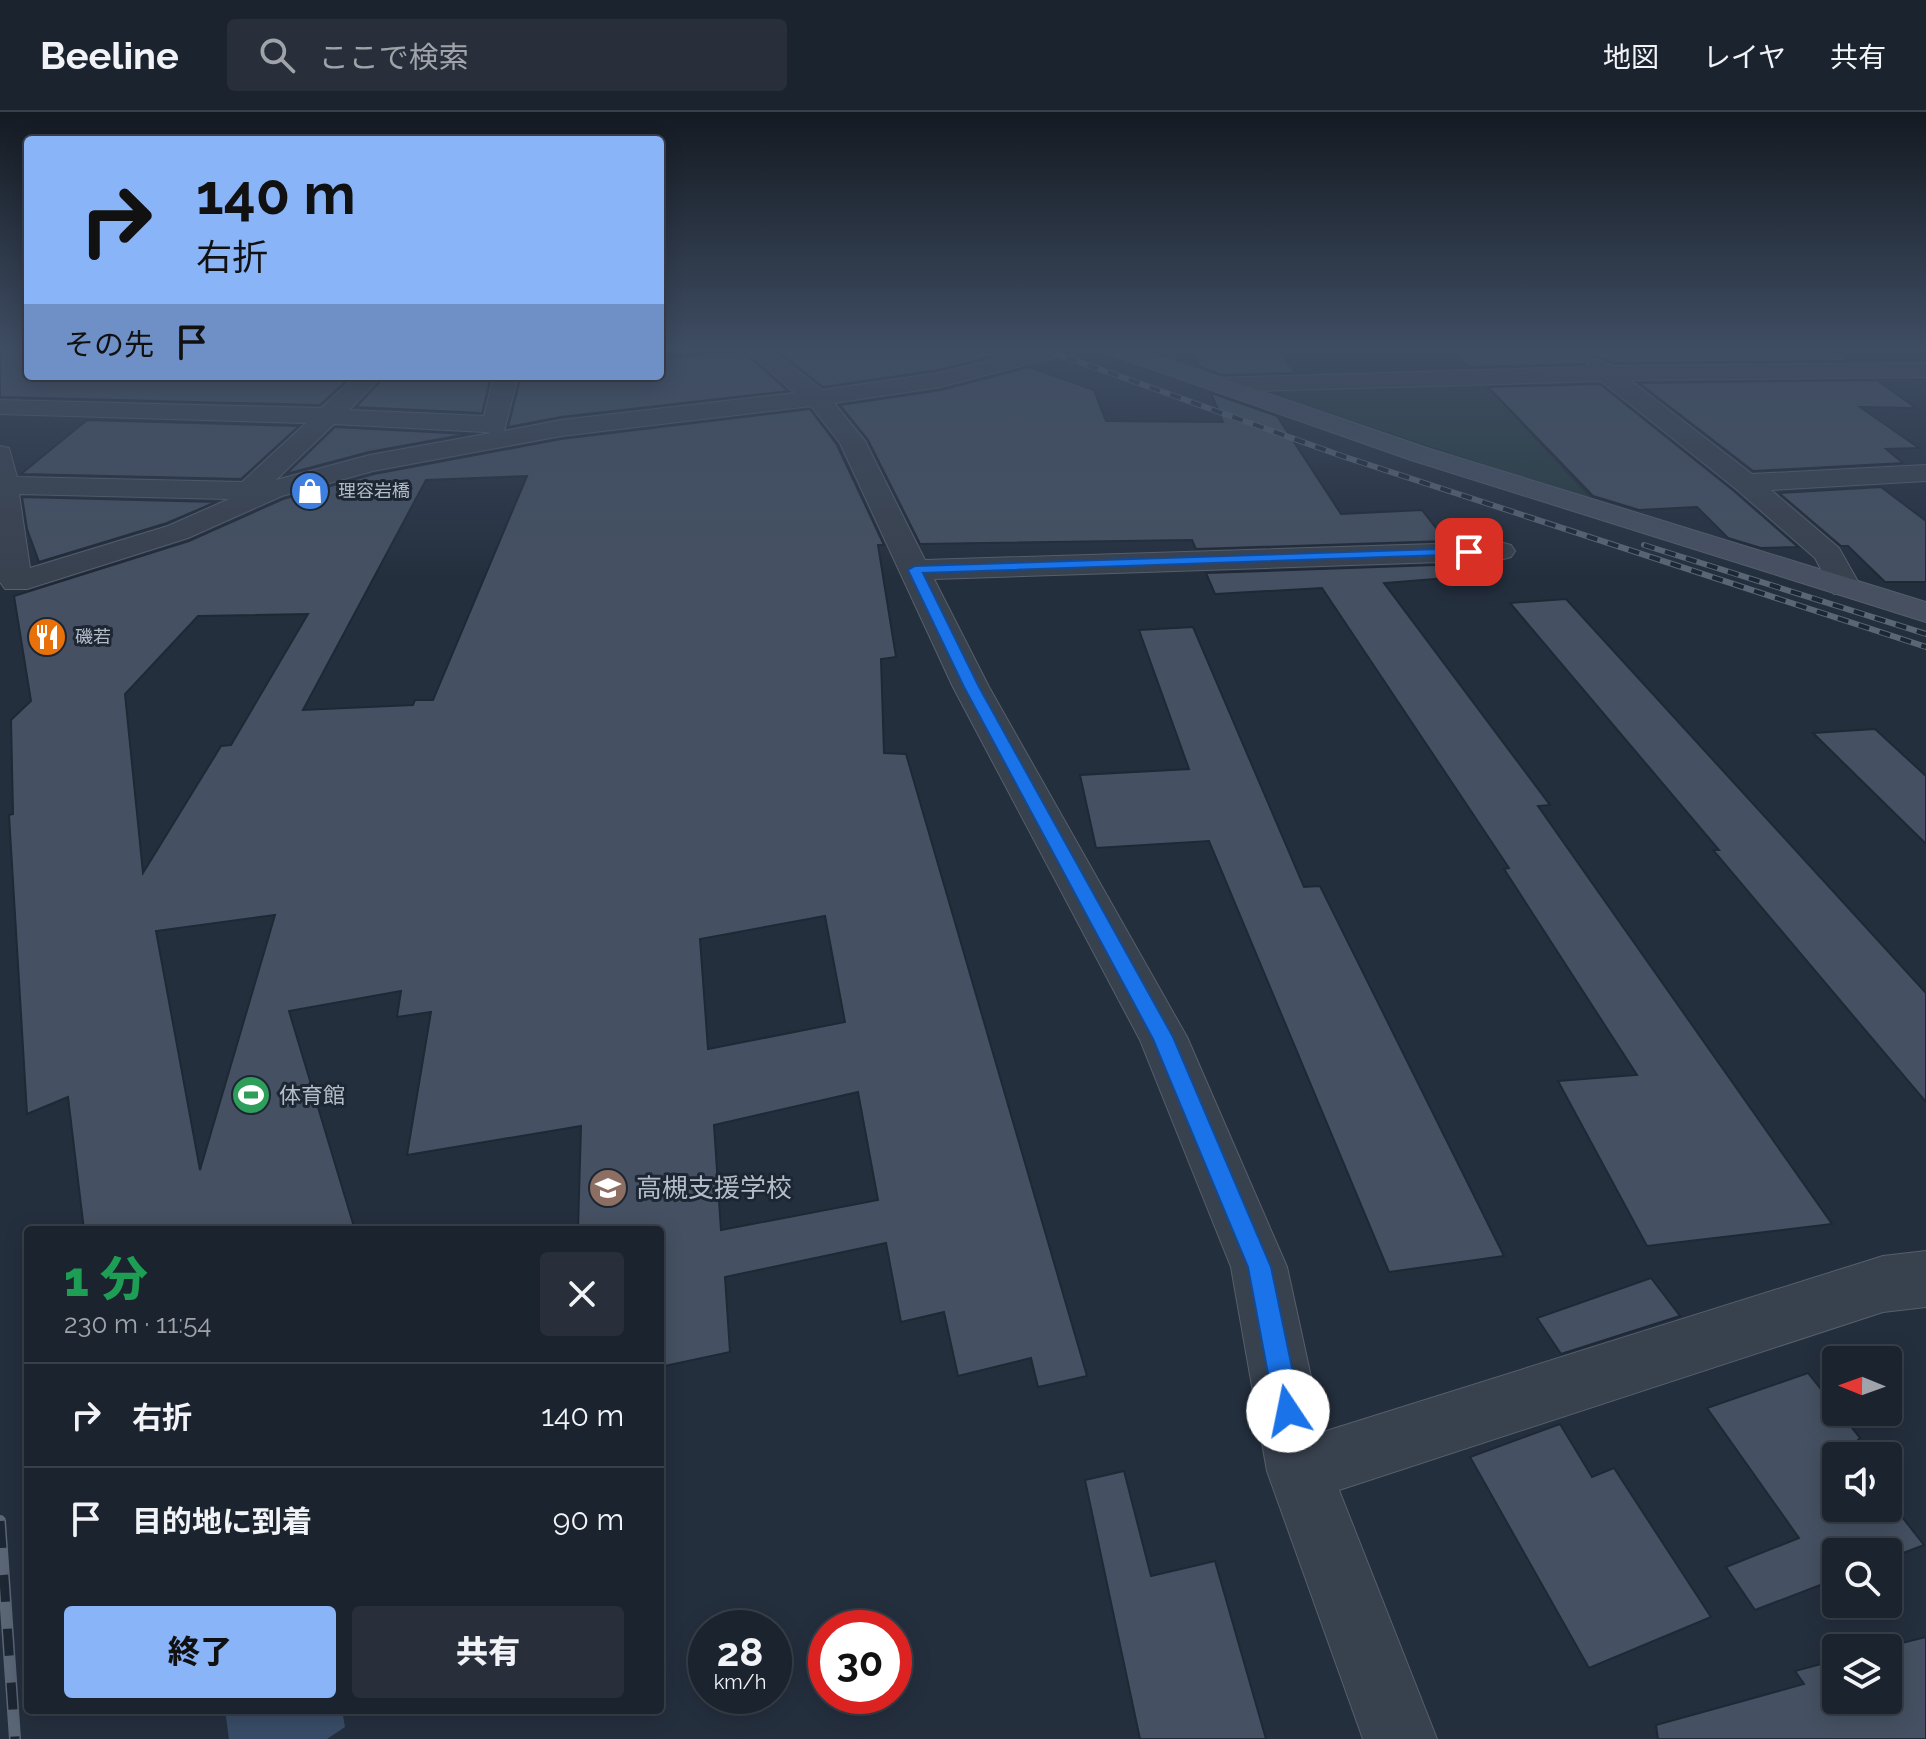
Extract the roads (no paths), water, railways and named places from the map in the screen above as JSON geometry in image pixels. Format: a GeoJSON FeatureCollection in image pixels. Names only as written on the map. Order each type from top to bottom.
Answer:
{"type":"FeatureCollection","features":[{"type":"Feature","properties":{"kind":"street"},"geometry":{"type":"LineString","coordinates":[[6,485],[260,490],[319,426]]}},
{"type":"Feature","properties":{"kind":"street"},"geometry":{"type":"LineString","coordinates":[[482,426],[504,431]]}},
{"type":"Feature","properties":{"kind":"street"},"geometry":{"type":"LineString","coordinates":[[504,426],[504,431]]}},
{"type":"Feature","properties":{"kind":"street"},"geometry":{"type":"LineString","coordinates":[[0,454],[16,582],[178,532],[260,490],[504,431],[554,426]]}},
{"type":"Feature","properties":{"kind":"street"},"geometry":{"type":"LineString","coordinates":[[840,426],[852,441],[971,687],[1163,1037],[1259,1267],[1299,1471],[1400,1739]]}},
{"type":"Feature","properties":{"kind":"street"},"geometry":{"type":"LineString","coordinates":[[1341,426],[1671,534],[1926,612]]}},
{"type":"Feature","properties":{"kind":"street"},"geometry":{"type":"LineString","coordinates":[[1673,426],[1746,483],[1828,554],[1845,587]]}},
{"type":"Feature","properties":{"kind":"street"},"geometry":{"type":"LineString","coordinates":[[1746,483],[1926,473]]}},
{"type":"Feature","properties":{"kind":"street"},"geometry":{"type":"LineString","coordinates":[[915,570],[1500,551]]}},
{"type":"Feature","properties":{"kind":"street"},"geometry":{"type":"LineString","coordinates":[[1299,1471],[1883,1284],[1926,1279]]}},
{"type":"Feature","properties":{"kind":"water"},"geometry":{"type":"Polygon","coordinates":[[[226,1714],[343,1714],[345,1727],[327,1739],[229,1739],[226,1714]]]}},
{"type":"Feature","properties":{"kind":"railway"},"geometry":{"type":"LineString","coordinates":[[1258,426],[1926,647]]}},
{"type":"Feature","properties":{"kind":"railway"},"geometry":{"type":"LineString","coordinates":[[1644,545],[1926,634]]}},
{"type":"Feature","properties":{"kind":"railway"},"geometry":{"type":"LineString","coordinates":[[0,1521],[15,1739]]}},
{"type":"Feature","properties":{"kind":"place","name":"理容岩橋"},"geometry":{"type":"Point","coordinates":[310,491]}},
{"type":"Feature","properties":{"kind":"place","name":"磯若"},"geometry":{"type":"Point","coordinates":[47,637]}},
{"type":"Feature","properties":{"kind":"place","name":"体育館"},"geometry":{"type":"Point","coordinates":[251,1095]}},
{"type":"Feature","properties":{"kind":"place","name":"高槻支援学校"},"geometry":{"type":"Point","coordinates":[608,1188]}}]}
